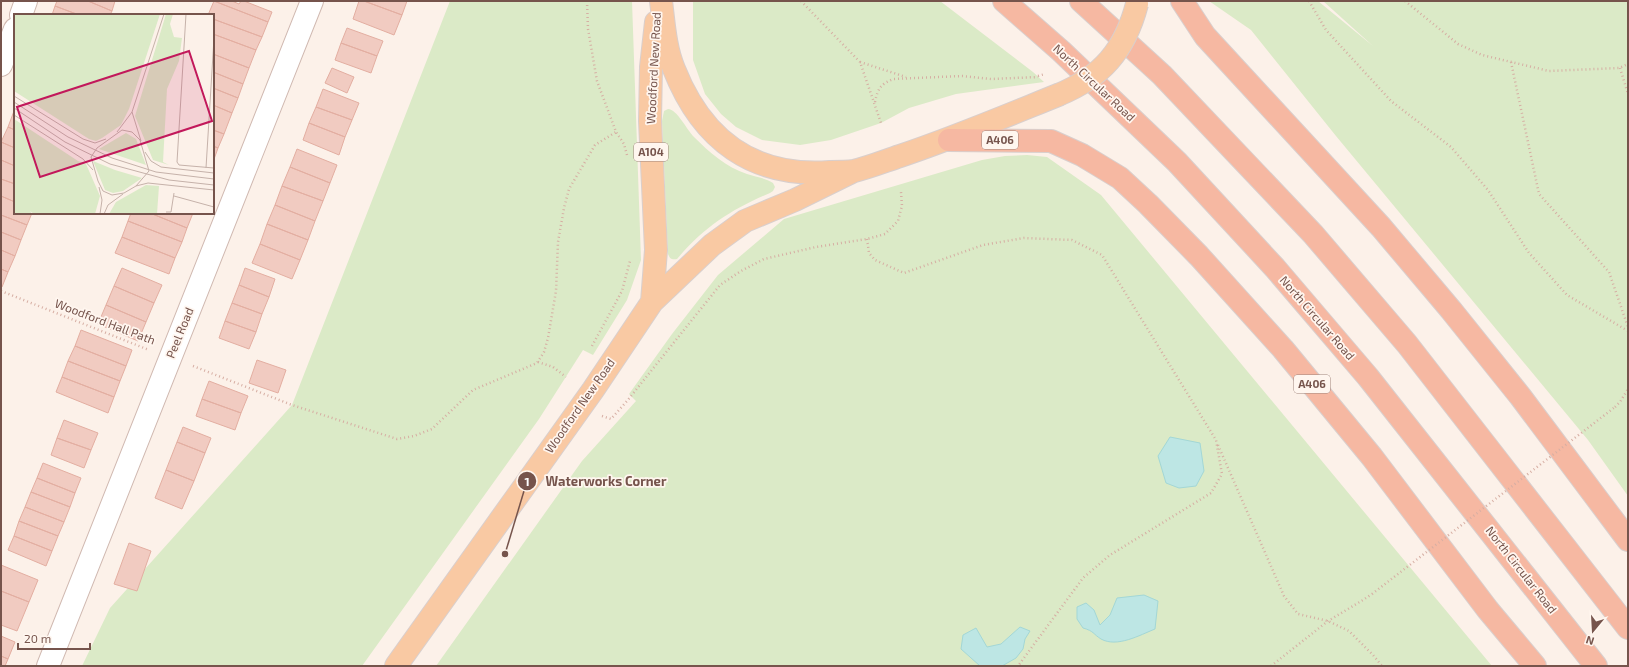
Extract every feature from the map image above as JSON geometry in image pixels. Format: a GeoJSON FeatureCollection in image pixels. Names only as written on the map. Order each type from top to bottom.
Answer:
{"type":"FeatureCollection","features":[{"type":"Feature","properties":{"kind":"highway","name":"North Circular Road"},"geometry":{"type":"LineString","coordinates":[[1004,1],[1061,51],[1177,162],[1275,268],[1368,377],[1596,666]]}},
{"type":"Feature","properties":{"kind":"highway"},"geometry":{"type":"LineString","coordinates":[[1081,1],[1162,75],[1312,234],[1407,344],[1628,628]]}},
{"type":"Feature","properties":{"kind":"highway"},"geometry":{"type":"LineString","coordinates":[[1182,1],[1205,36],[1380,227],[1451,310],[1520,396],[1628,540]]}},
{"type":"Feature","properties":{"kind":"highway","name":"A406"},"geometry":{"type":"LineString","coordinates":[[949,140],[1052,141],[1082,155],[1120,178],[1199,256],[1283,349],[1372,457],[1488,610],[1535,666]]}},
{"type":"Feature","properties":{"kind":"main road","name":"Woodford New Road"},"geometry":{"type":"LineString","coordinates":[[652,302],[656,250],[650,121],[651,67],[658,1]]}},
{"type":"Feature","properties":{"kind":"main road"},"geometry":{"type":"LineString","coordinates":[[661,1],[665,36],[674,68],[694,111],[730,146],[747,158],[770,167],[790,172],[816,173],[854,171],[949,140],[1058,95],[1086,81],[1110,61],[1127,34],[1137,3]]}},
{"type":"Feature","properties":{"kind":"main road","name":"Woodford New Road"},"geometry":{"type":"LineString","coordinates":[[396,666],[593,390],[652,302],[712,245],[745,221],[795,200],[854,171]]}},
{"type":"Feature","properties":{"kind":"street"},"geometry":{"type":"LineString","coordinates":[[21,14],[26,1]]}},
{"type":"Feature","properties":{"kind":"street","name":"Peel Road"},"geometry":{"type":"LineString","coordinates":[[48,666],[312,1]]}},
{"type":"Feature","properties":{"kind":"street"},"geometry":{"type":"LineString","coordinates":[[1,64],[14,32]]}},
{"type":"Feature","properties":{"kind":"path"},"geometry":{"type":"LineString","coordinates":[[586,1],[588,29],[597,81],[616,132],[624,144],[628,160]]}},
{"type":"Feature","properties":{"kind":"path"},"geometry":{"type":"LineString","coordinates":[[800,1],[860,62],[881,123]]}},
{"type":"Feature","properties":{"kind":"path"},"geometry":{"type":"LineString","coordinates":[[1310,1],[1326,30],[1391,101],[1451,147],[1488,190],[1529,253],[1567,296],[1628,331]]}},
{"type":"Feature","properties":{"kind":"path"},"geometry":{"type":"LineString","coordinates":[[1405,1],[1458,44],[1482,55],[1548,71],[1620,68],[1628,64]]}},
{"type":"Feature","properties":{"kind":"path"},"geometry":{"type":"LineString","coordinates":[[860,62],[908,78]]}},
{"type":"Feature","properties":{"kind":"path"},"geometry":{"type":"LineString","coordinates":[[1511,62],[1539,194],[1609,272],[1628,327]]}},
{"type":"Feature","properties":{"kind":"path"},"geometry":{"type":"LineString","coordinates":[[1620,68],[1628,94]]}},
{"type":"Feature","properties":{"kind":"path"},"geometry":{"type":"LineString","coordinates":[[875,102],[878,90],[883,83],[893,79],[962,76],[992,79],[1038,76],[1049,73]]}},
{"type":"Feature","properties":{"kind":"path"},"geometry":{"type":"LineString","coordinates":[[566,377],[553,367],[538,362],[544,352],[548,338],[556,291],[558,242],[564,208],[569,189],[595,145],[616,132]]}},
{"type":"Feature","properties":{"kind":"path"},"geometry":{"type":"LineString","coordinates":[[596,414],[611,419],[627,402],[720,285],[741,271],[764,259],[816,247],[867,239],[885,234],[898,221],[902,206],[901,192]]}},
{"type":"Feature","properties":{"kind":"path"},"geometry":{"type":"LineString","coordinates":[[867,239],[870,253],[875,260],[904,273],[982,245],[1024,238],[1072,240],[1102,255],[1216,440],[1284,596],[1298,614],[1328,621],[1349,631],[1382,666]]}},
{"type":"Feature","properties":{"kind":"path"},"geometry":{"type":"LineString","coordinates":[[592,347],[622,291],[630,259]]}},
{"type":"Feature","properties":{"kind":"path","name":"Woodford Hall Path"},"geometry":{"type":"LineString","coordinates":[[1,291],[292,405],[397,439],[414,436],[432,429],[473,390],[504,378],[538,362]]}},
{"type":"Feature","properties":{"kind":"path"},"geometry":{"type":"LineString","coordinates":[[1271,666],[1328,621],[1372,594],[1615,407],[1628,389]]}},
{"type":"Feature","properties":{"kind":"path"},"geometry":{"type":"LineString","coordinates":[[1018,666],[1083,578],[1110,555],[1211,493],[1222,474],[1216,440]]}},
{"type":"Feature","properties":{"kind":"green space"},"geometry":{"type":"Polygon","coordinates":[[[450,1],[632,1],[641,260],[627,300],[593,355],[583,350],[539,419],[362,666],[82,666],[110,608],[292,405],[450,1]]]}},
{"type":"Feature","properties":{"kind":"green space"},"geometry":{"type":"Polygon","coordinates":[[[693,1],[940,1],[1044,82],[956,94],[909,108],[881,123],[831,140],[800,145],[762,140],[736,127],[721,114],[705,94],[693,60],[693,1]]]}},
{"type":"Feature","properties":{"kind":"green space"},"geometry":{"type":"Polygon","coordinates":[[[1209,1],[1318,1],[1373,46],[1323,1],[1628,1],[1628,496],[1588,440],[1336,136],[1251,30],[1209,1]]]}},
{"type":"Feature","properties":{"kind":"green space"},"geometry":{"type":"Polygon","coordinates":[[[668,109],[675,112],[691,134],[718,158],[739,171],[770,181],[775,187],[770,193],[731,212],[708,228],[677,259],[671,259],[668,254],[662,121],[664,111],[668,109]]]}},
{"type":"Feature","properties":{"kind":"green space"},"geometry":{"type":"Polygon","coordinates":[[[1027,155],[1047,157],[1101,195],[1492,666],[436,666],[582,461],[636,401],[629,394],[672,334],[718,275],[784,219],[982,160],[1005,156],[1027,155]]]}},
{"type":"Feature","properties":{"kind":"water"},"geometry":{"type":"Polygon","coordinates":[[[1170,437],[1200,443],[1204,471],[1196,486],[1179,488],[1166,483],[1158,456],[1170,437]]]}},
{"type":"Feature","properties":{"kind":"water"},"geometry":{"type":"Polygon","coordinates":[[[1144,595],[1158,601],[1155,629],[1128,640],[1114,642],[1101,639],[1089,630],[1083,628],[1077,619],[1077,607],[1086,603],[1094,610],[1100,625],[1110,615],[1117,598],[1144,595]]]}},
{"type":"Feature","properties":{"kind":"water"},"geometry":{"type":"Polygon","coordinates":[[[1020,627],[1030,631],[1025,639],[1023,649],[1016,658],[1002,666],[980,666],[961,649],[963,635],[976,628],[987,647],[1001,644],[1020,627]]]}},
{"type":"Feature","properties":{"kind":"building"},"geometry":{"type":"Polygon","coordinates":[[[57,1],[88,1],[112,11],[110,14],[76,14],[55,6],[57,1]]]}},
{"type":"Feature","properties":{"kind":"building"},"geometry":{"type":"Polygon","coordinates":[[[88,1],[115,1],[112,11],[88,1]]]}},
{"type":"Feature","properties":{"kind":"building"},"geometry":{"type":"Polygon","coordinates":[[[214,1],[268,22],[262,37],[214,19],[214,14],[208,14],[214,1]]]}},
{"type":"Feature","properties":{"kind":"building"},"geometry":{"type":"Polygon","coordinates":[[[214,1],[232,1],[239,4],[241,1],[244,1],[272,12],[268,22],[214,1]]]}},
{"type":"Feature","properties":{"kind":"building"},"geometry":{"type":"Polygon","coordinates":[[[359,1],[364,1],[402,15],[394,35],[353,19],[359,1]]]}},
{"type":"Feature","properties":{"kind":"building"},"geometry":{"type":"Polygon","coordinates":[[[364,1],[407,1],[402,15],[364,1]]]}},
{"type":"Feature","properties":{"kind":"building"},"geometry":{"type":"Polygon","coordinates":[[[55,6],[76,14],[52,14],[55,6]]]}},
{"type":"Feature","properties":{"kind":"building"},"geometry":{"type":"Polygon","coordinates":[[[214,19],[262,37],[256,50],[214,34],[214,19]]]}},
{"type":"Feature","properties":{"kind":"building"},"geometry":{"type":"Polygon","coordinates":[[[347,28],[383,41],[377,56],[341,43],[347,28]]]}},
{"type":"Feature","properties":{"kind":"building"},"geometry":{"type":"Polygon","coordinates":[[[214,34],[256,50],[249,68],[214,54],[214,34]]]}},
{"type":"Feature","properties":{"kind":"building"},"geometry":{"type":"Polygon","coordinates":[[[341,43],[377,56],[371,73],[335,60],[341,43]]]}},
{"type":"Feature","properties":{"kind":"building"},"geometry":{"type":"Polygon","coordinates":[[[214,54],[249,68],[243,84],[214,72],[214,54]]]}},
{"type":"Feature","properties":{"kind":"building"},"geometry":{"type":"Polygon","coordinates":[[[332,68],[354,77],[347,93],[325,83],[332,68]]]}},
{"type":"Feature","properties":{"kind":"building"},"geometry":{"type":"Polygon","coordinates":[[[214,72],[243,84],[238,98],[214,88],[214,72]]]}},
{"type":"Feature","properties":{"kind":"building"},"geometry":{"type":"Polygon","coordinates":[[[214,88],[238,98],[232,113],[214,105],[214,88]]]}},
{"type":"Feature","properties":{"kind":"building"},"geometry":{"type":"Polygon","coordinates":[[[323,89],[359,103],[352,120],[316,107],[323,89]]]}},
{"type":"Feature","properties":{"kind":"building"},"geometry":{"type":"Polygon","coordinates":[[[214,105],[232,113],[224,134],[214,130],[214,105]]]}},
{"type":"Feature","properties":{"kind":"building"},"geometry":{"type":"Polygon","coordinates":[[[316,107],[352,120],[345,137],[309,123],[316,107]]]}},
{"type":"Feature","properties":{"kind":"building"},"geometry":{"type":"Polygon","coordinates":[[[14,111],[14,130],[8,127],[14,111]]]}},
{"type":"Feature","properties":{"kind":"building"},"geometry":{"type":"Polygon","coordinates":[[[309,123],[345,137],[339,155],[303,140],[309,123]]]}},
{"type":"Feature","properties":{"kind":"building"},"geometry":{"type":"Polygon","coordinates":[[[8,127],[14,130],[14,148],[1,142],[8,127]]]}},
{"type":"Feature","properties":{"kind":"building"},"geometry":{"type":"Polygon","coordinates":[[[214,130],[224,134],[218,148],[214,146],[214,130]]]}},
{"type":"Feature","properties":{"kind":"building"},"geometry":{"type":"Polygon","coordinates":[[[1,142],[14,148],[14,166],[1,160],[1,142]]]}},
{"type":"Feature","properties":{"kind":"building"},"geometry":{"type":"Polygon","coordinates":[[[214,146],[218,148],[214,159],[214,146]]]}},
{"type":"Feature","properties":{"kind":"building"},"geometry":{"type":"Polygon","coordinates":[[[297,149],[337,165],[330,183],[290,167],[297,149]]]}},
{"type":"Feature","properties":{"kind":"building"},"geometry":{"type":"Polygon","coordinates":[[[1,160],[14,166],[14,184],[1,179],[1,160]]]}},
{"type":"Feature","properties":{"kind":"building"},"geometry":{"type":"Polygon","coordinates":[[[290,167],[330,183],[323,201],[282,186],[290,167]]]}},
{"type":"Feature","properties":{"kind":"building"},"geometry":{"type":"Polygon","coordinates":[[[1,179],[14,184],[14,202],[1,196],[1,179]]]}},
{"type":"Feature","properties":{"kind":"building"},"geometry":{"type":"Polygon","coordinates":[[[282,186],[323,201],[315,221],[275,205],[282,186]]]}},
{"type":"Feature","properties":{"kind":"building"},"geometry":{"type":"Polygon","coordinates":[[[1,196],[14,202],[14,214],[32,214],[27,225],[1,215],[1,196]]]}},
{"type":"Feature","properties":{"kind":"building"},"geometry":{"type":"Polygon","coordinates":[[[275,205],[315,221],[308,240],[267,224],[275,205]]]}},
{"type":"Feature","properties":{"kind":"building"},"geometry":{"type":"Polygon","coordinates":[[[131,214],[152,214],[187,228],[182,242],[128,221],[131,214]]]}},
{"type":"Feature","properties":{"kind":"building"},"geometry":{"type":"Polygon","coordinates":[[[152,214],[193,214],[187,228],[152,214]]]}},
{"type":"Feature","properties":{"kind":"building"},"geometry":{"type":"Polygon","coordinates":[[[1,215],[27,225],[21,240],[1,232],[1,215]]]}},
{"type":"Feature","properties":{"kind":"building"},"geometry":{"type":"Polygon","coordinates":[[[128,221],[182,242],[175,258],[122,237],[128,221]]]}},
{"type":"Feature","properties":{"kind":"building"},"geometry":{"type":"Polygon","coordinates":[[[267,224],[308,240],[300,260],[260,244],[267,224]]]}},
{"type":"Feature","properties":{"kind":"building"},"geometry":{"type":"Polygon","coordinates":[[[1,232],[21,240],[15,256],[1,250],[1,232]]]}},
{"type":"Feature","properties":{"kind":"building"},"geometry":{"type":"Polygon","coordinates":[[[122,237],[175,258],[169,274],[115,253],[122,237]]]}},
{"type":"Feature","properties":{"kind":"building"},"geometry":{"type":"Polygon","coordinates":[[[260,244],[300,260],[292,279],[252,263],[260,244]]]}},
{"type":"Feature","properties":{"kind":"building"},"geometry":{"type":"Polygon","coordinates":[[[1,250],[15,256],[8,272],[1,269],[1,250]]]}},
{"type":"Feature","properties":{"kind":"building"},"geometry":{"type":"Polygon","coordinates":[[[122,268],[162,285],[154,303],[114,286],[122,268]]]}},
{"type":"Feature","properties":{"kind":"building"},"geometry":{"type":"Polygon","coordinates":[[[245,268],[275,279],[269,297],[239,285],[245,268]]]}},
{"type":"Feature","properties":{"kind":"building"},"geometry":{"type":"Polygon","coordinates":[[[1,269],[8,272],[2,287],[1,286],[1,269]]]}},
{"type":"Feature","properties":{"kind":"building"},"geometry":{"type":"Polygon","coordinates":[[[239,285],[269,297],[262,314],[232,303],[239,285]]]}},
{"type":"Feature","properties":{"kind":"building"},"geometry":{"type":"Polygon","coordinates":[[[114,286],[154,303],[146,322],[106,305],[114,286]]]}},
{"type":"Feature","properties":{"kind":"building"},"geometry":{"type":"Polygon","coordinates":[[[232,303],[262,314],[256,332],[225,321],[232,303]]]}},
{"type":"Feature","properties":{"kind":"building"},"geometry":{"type":"Polygon","coordinates":[[[106,305],[146,322],[138,341],[98,324],[106,305]]]}},
{"type":"Feature","properties":{"kind":"building"},"geometry":{"type":"Polygon","coordinates":[[[225,321],[256,332],[249,349],[219,338],[225,321]]]}},
{"type":"Feature","properties":{"kind":"building"},"geometry":{"type":"Polygon","coordinates":[[[81,330],[132,350],[126,366],[75,346],[81,330]]]}},
{"type":"Feature","properties":{"kind":"building"},"geometry":{"type":"Polygon","coordinates":[[[75,346],[126,366],[120,381],[68,361],[75,346]]]}},
{"type":"Feature","properties":{"kind":"building"},"geometry":{"type":"Polygon","coordinates":[[[257,360],[286,370],[278,393],[249,383],[257,360]]]}},
{"type":"Feature","properties":{"kind":"building"},"geometry":{"type":"Polygon","coordinates":[[[68,361],[120,381],[114,397],[62,377],[68,361]]]}},
{"type":"Feature","properties":{"kind":"building"},"geometry":{"type":"Polygon","coordinates":[[[62,377],[114,397],[108,413],[56,392],[62,377]]]}},
{"type":"Feature","properties":{"kind":"building"},"geometry":{"type":"Polygon","coordinates":[[[209,381],[248,396],[241,413],[202,399],[209,381]]]}},
{"type":"Feature","properties":{"kind":"building"},"geometry":{"type":"Polygon","coordinates":[[[202,399],[241,413],[235,430],[196,416],[202,399]]]}},
{"type":"Feature","properties":{"kind":"building"},"geometry":{"type":"Polygon","coordinates":[[[64,420],[98,433],[91,450],[57,438],[64,420]]]}},
{"type":"Feature","properties":{"kind":"building"},"geometry":{"type":"Polygon","coordinates":[[[183,427],[211,438],[205,453],[177,442],[183,427]]]}},
{"type":"Feature","properties":{"kind":"building"},"geometry":{"type":"Polygon","coordinates":[[[57,438],[91,450],[84,468],[51,455],[57,438]]]}},
{"type":"Feature","properties":{"kind":"building"},"geometry":{"type":"Polygon","coordinates":[[[177,442],[205,453],[194,481],[166,470],[177,442]]]}},
{"type":"Feature","properties":{"kind":"building"},"geometry":{"type":"Polygon","coordinates":[[[43,463],[81,478],[75,493],[37,478],[43,463]]]}},
{"type":"Feature","properties":{"kind":"building"},"geometry":{"type":"Polygon","coordinates":[[[166,470],[194,481],[182,509],[155,498],[166,470]]]}},
{"type":"Feature","properties":{"kind":"building"},"geometry":{"type":"Polygon","coordinates":[[[37,478],[75,493],[70,507],[31,492],[37,478]]]}},
{"type":"Feature","properties":{"kind":"building"},"geometry":{"type":"Polygon","coordinates":[[[31,492],[70,507],[64,522],[25,507],[31,492]]]}},
{"type":"Feature","properties":{"kind":"building"},"geometry":{"type":"Polygon","coordinates":[[[25,507],[64,522],[58,536],[19,521],[25,507]]]}},
{"type":"Feature","properties":{"kind":"building"},"geometry":{"type":"Polygon","coordinates":[[[19,521],[58,536],[52,551],[14,536],[19,521]]]}},
{"type":"Feature","properties":{"kind":"building"},"geometry":{"type":"Polygon","coordinates":[[[14,536],[52,551],[46,566],[8,550],[14,536]]]}},
{"type":"Feature","properties":{"kind":"building"},"geometry":{"type":"Polygon","coordinates":[[[129,543],[151,551],[137,591],[114,584],[129,543]]]}},
{"type":"Feature","properties":{"kind":"building"},"geometry":{"type":"Polygon","coordinates":[[[1,565],[38,580],[29,602],[1,591],[1,565]]]}},
{"type":"Feature","properties":{"kind":"building"},"geometry":{"type":"Polygon","coordinates":[[[1,591],[29,602],[17,631],[1,625],[1,591]]]}},
{"type":"Feature","properties":{"kind":"building"},"geometry":{"type":"Polygon","coordinates":[[[1,636],[15,642],[8,659],[1,656],[1,636]]]}},
{"type":"Feature","properties":{"kind":"building"},"geometry":{"type":"Polygon","coordinates":[[[1,656],[8,659],[5,666],[1,666],[1,656]]]}},
{"type":"Feature","properties":{"kind":"place","name":"Waterworks Corner"},"geometry":{"type":"Point","coordinates":[505,554]}}]}
